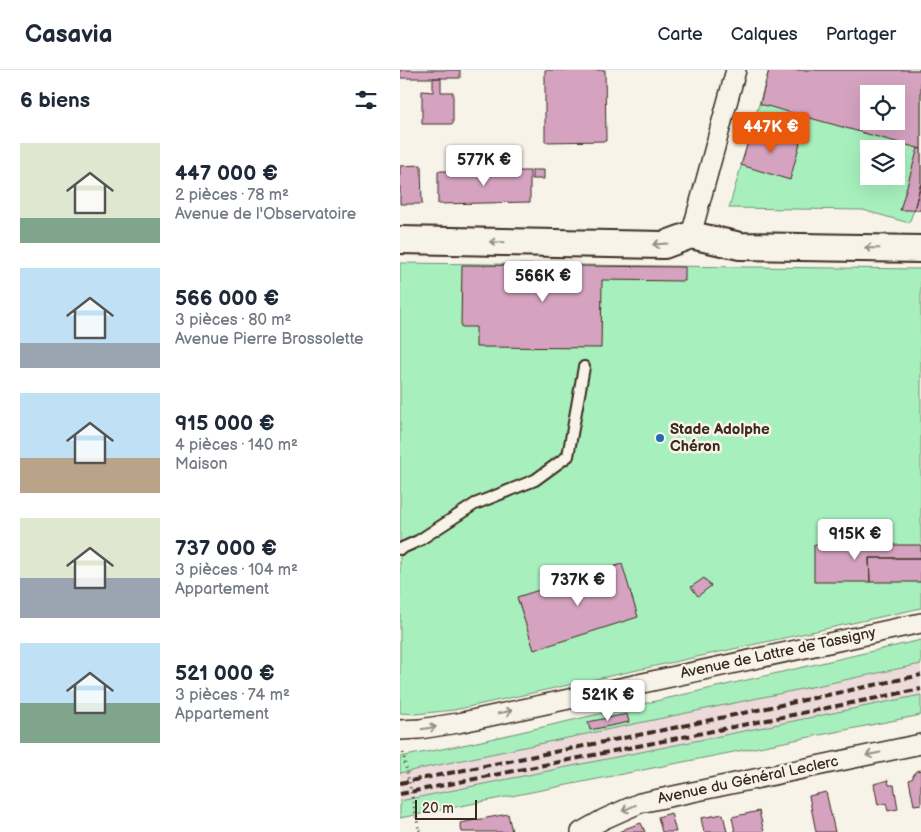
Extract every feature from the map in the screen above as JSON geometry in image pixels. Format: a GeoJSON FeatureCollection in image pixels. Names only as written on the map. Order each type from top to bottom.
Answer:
{"type":"FeatureCollection","features":[{"type":"Feature","properties":{"kind":"street"},"geometry":{"type":"LineString","coordinates":[[691,235],[736,70]]}},
{"type":"Feature","properties":{"kind":"street"},"geometry":{"type":"LineString","coordinates":[[400,240],[664,245],[691,235],[740,246],[921,249]]}},
{"type":"Feature","properties":{"kind":"street","name":"Avenue de Lattre de Tassigny"},"geometry":{"type":"LineString","coordinates":[[400,730],[458,723],[921,622]]}},
{"type":"Feature","properties":{"kind":"street","name":"Avenue du Général Leclerc"},"geometry":{"type":"LineString","coordinates":[[581,832],[604,819],[640,803],[921,744]]}},
{"type":"Feature","properties":{"kind":"lane"},"geometry":{"type":"LineString","coordinates":[[400,549],[418,540],[475,504],[535,480],[568,456],[584,367]]}},
{"type":"Feature","properties":{"kind":"path"},"geometry":{"type":"LineString","coordinates":[[401,753],[420,831]]}},
{"type":"Feature","properties":{"kind":"shaded area"},"geometry":{"type":"Polygon","coordinates":[[[921,644],[921,716],[565,784],[400,818],[400,758],[921,644]]]}},
{"type":"Feature","properties":{"kind":"green space"},"geometry":{"type":"Polygon","coordinates":[[[769,70],[921,70],[921,210],[914,210],[909,223],[863,210],[729,208],[769,70]]]}},
{"type":"Feature","properties":{"kind":"green space","name":"Stade Adolphe Chéron"},"geometry":{"type":"Polygon","coordinates":[[[400,263],[921,269],[921,608],[454,710],[416,714],[400,713],[400,263]]]}},
{"type":"Feature","properties":{"kind":"green space"},"geometry":{"type":"Polygon","coordinates":[[[921,640],[921,664],[400,773],[400,757],[473,743],[921,640]]]}},
{"type":"Feature","properties":{"kind":"green space"},"geometry":{"type":"Polygon","coordinates":[[[921,695],[921,715],[400,818],[400,801],[921,695]]]}},
{"type":"Feature","properties":{"kind":"building"},"geometry":{"type":"Polygon","coordinates":[[[400,70],[460,70],[460,78],[400,78],[400,70]]]}},
{"type":"Feature","properties":{"kind":"building"},"geometry":{"type":"Polygon","coordinates":[[[545,70],[605,70],[606,141],[545,142],[545,70]]]}},
{"type":"Feature","properties":{"kind":"building"},"geometry":{"type":"Polygon","coordinates":[[[769,70],[921,70],[921,149],[905,145],[905,140],[889,140],[760,104],[769,70]]]}},
{"type":"Feature","properties":{"kind":"building"},"geometry":{"type":"Polygon","coordinates":[[[433,78],[441,78],[441,92],[453,92],[453,124],[422,124],[422,91],[433,92],[433,78]]]}},
{"type":"Feature","properties":{"kind":"building"},"geometry":{"type":"Polygon","coordinates":[[[752,129],[800,143],[790,180],[741,165],[752,129]]]}},
{"type":"Feature","properties":{"kind":"building"},"geometry":{"type":"Polygon","coordinates":[[[918,148],[921,149],[921,183],[914,210],[900,210],[918,148]]]}},
{"type":"Feature","properties":{"kind":"building"},"geometry":{"type":"Polygon","coordinates":[[[421,165],[422,204],[400,204],[400,166],[421,165]]]}},
{"type":"Feature","properties":{"kind":"building"},"geometry":{"type":"Polygon","coordinates":[[[532,170],[544,170],[544,179],[532,179],[532,170]]]}},
{"type":"Feature","properties":{"kind":"building"},"geometry":{"type":"Polygon","coordinates":[[[438,171],[530,171],[530,202],[438,204],[438,171]]]}},
{"type":"Feature","properties":{"kind":"building"},"geometry":{"type":"Polygon","coordinates":[[[921,183],[921,210],[914,210],[921,183]]]}},
{"type":"Feature","properties":{"kind":"building"},"geometry":{"type":"Polygon","coordinates":[[[462,265],[685,267],[685,281],[602,280],[601,348],[476,347],[476,327],[461,327],[462,265]]]}},
{"type":"Feature","properties":{"kind":"building"},"geometry":{"type":"Polygon","coordinates":[[[814,545],[921,545],[921,558],[869,558],[870,582],[814,582],[814,545]]]}},
{"type":"Feature","properties":{"kind":"building"},"geometry":{"type":"Polygon","coordinates":[[[869,558],[921,558],[921,582],[870,582],[869,558]]]}},
{"type":"Feature","properties":{"kind":"building"},"geometry":{"type":"Polygon","coordinates":[[[622,564],[638,617],[534,650],[517,597],[622,564]]]}},
{"type":"Feature","properties":{"kind":"building"},"geometry":{"type":"Polygon","coordinates":[[[704,578],[711,586],[698,596],[691,587],[704,578]]]}},
{"type":"Feature","properties":{"kind":"building"},"geometry":{"type":"Polygon","coordinates":[[[627,714],[629,722],[590,730],[588,722],[627,714]]]}},
{"type":"Feature","properties":{"kind":"building"},"geometry":{"type":"Polygon","coordinates":[[[921,770],[921,804],[914,805],[909,780],[913,778],[916,771],[921,770]]]}},
{"type":"Feature","properties":{"kind":"building"},"geometry":{"type":"Polygon","coordinates":[[[888,780],[889,785],[894,785],[898,809],[888,811],[886,803],[878,805],[874,784],[888,780]]]}},
{"type":"Feature","properties":{"kind":"building"},"geometry":{"type":"Polygon","coordinates":[[[826,792],[835,832],[816,832],[809,796],[826,792]]]}},
{"type":"Feature","properties":{"kind":"building"},"geometry":{"type":"Polygon","coordinates":[[[759,811],[764,832],[735,832],[732,817],[759,811]]]}},
{"type":"Feature","properties":{"kind":"building"},"geometry":{"type":"Polygon","coordinates":[[[671,813],[676,832],[662,832],[658,817],[671,813]]]}},
{"type":"Feature","properties":{"kind":"building"},"geometry":{"type":"Polygon","coordinates":[[[508,814],[512,832],[462,832],[460,823],[508,814]]]}},
{"type":"Feature","properties":{"kind":"building"},"geometry":{"type":"Polygon","coordinates":[[[723,814],[727,832],[704,832],[701,818],[723,814]]]}},
{"type":"Feature","properties":{"kind":"building"},"geometry":{"type":"Polygon","coordinates":[[[641,823],[645,832],[619,832],[627,828],[641,823]]]}},
{"type":"Feature","properties":{"kind":"railway"},"geometry":{"type":"LineString","coordinates":[[400,783],[678,727],[921,675]]}},
{"type":"Feature","properties":{"kind":"railway"},"geometry":{"type":"LineString","coordinates":[[400,794],[921,689]]}},
{"type":"Feature","properties":{"kind":"place","name":"Stade Adolphe Chéron"},"geometry":{"type":"Point","coordinates":[660,438]}}]}
